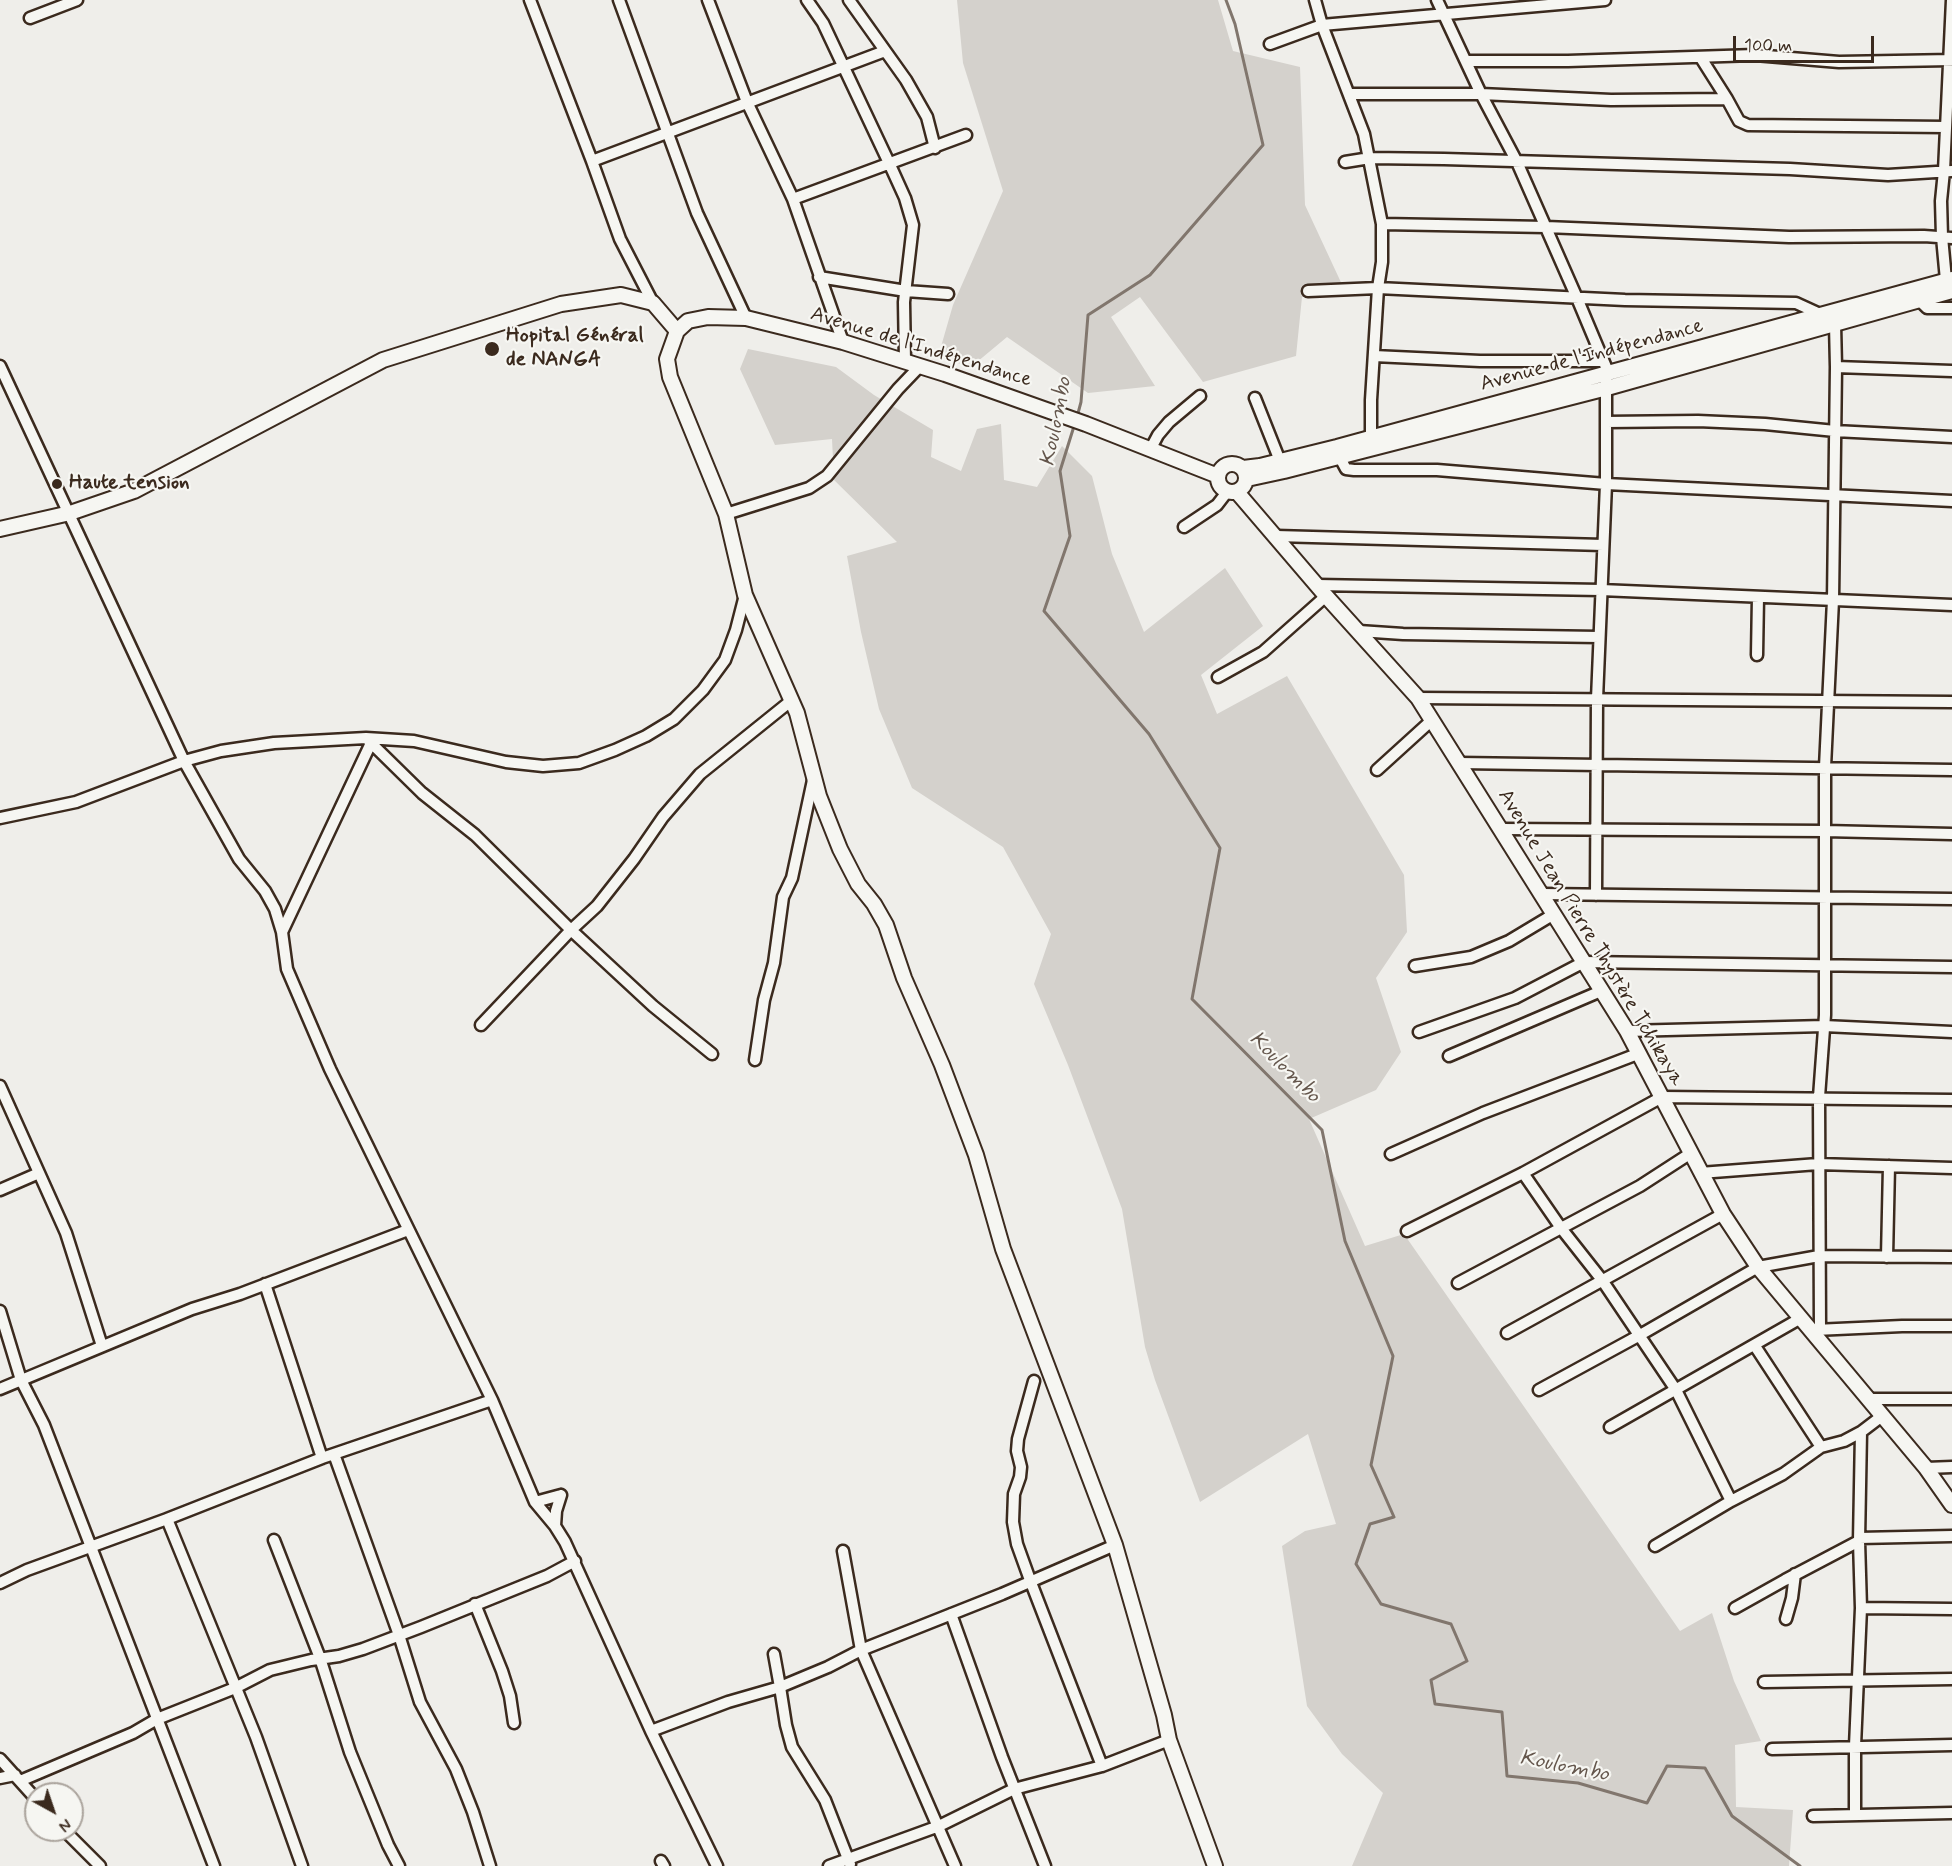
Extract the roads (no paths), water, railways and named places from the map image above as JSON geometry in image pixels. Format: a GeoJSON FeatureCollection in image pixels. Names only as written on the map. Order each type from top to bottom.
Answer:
{"type":"FeatureCollection","features":[{"type":"Feature","properties":{"kind":"street"},"geometry":{"type":"LineString","coordinates":[[30,18],[77,0]]}},
{"type":"Feature","properties":{"kind":"street"},"geometry":{"type":"LineString","coordinates":[[530,0],[620,239],[652,303],[677,331],[667,359],[670,377],[726,514],[745,595],[797,713],[819,796],[840,849],[858,884],[886,925],[904,978],[942,1065],[976,1155],[1003,1249],[1114,1545],[1169,1740],[1215,1866]]}},
{"type":"Feature","properties":{"kind":"street"},"geometry":{"type":"LineString","coordinates":[[619,0],[697,213],[746,318]]}},
{"type":"Feature","properties":{"kind":"street"},"geometry":{"type":"LineString","coordinates":[[708,0],[747,102],[793,199],[843,342]]}},
{"type":"Feature","properties":{"kind":"street"},"geometry":{"type":"LineString","coordinates":[[807,0],[823,23],[843,65],[905,198],[913,225],[906,291],[905,361]]}},
{"type":"Feature","properties":{"kind":"street"},"geometry":{"type":"LineString","coordinates":[[849,0],[906,80],[927,117],[935,148]]}},
{"type":"Feature","properties":{"kind":"street"},"geometry":{"type":"LineString","coordinates":[[1314,0],[1364,134],[1382,224],[1382,262],[1378,288],[1371,438]]}},
{"type":"Feature","properties":{"kind":"street"},"geometry":{"type":"LineString","coordinates":[[1437,0],[1481,94],[1517,162],[1577,297],[1606,374],[1606,484],[1597,699],[1596,895]]}},
{"type":"Feature","properties":{"kind":"street"},"geometry":{"type":"LineString","coordinates":[[1270,44],[1322,25],[1605,0]]}},
{"type":"Feature","properties":{"kind":"street"},"geometry":{"type":"LineString","coordinates":[[1950,283],[1947,238],[1941,201],[1948,171],[1946,127],[1951,60],[1952,0]]}},
{"type":"Feature","properties":{"kind":"street"},"geometry":{"type":"LineString","coordinates":[[592,161],[885,51]]}},
{"type":"Feature","properties":{"kind":"street"},"geometry":{"type":"LineString","coordinates":[[1466,62],[1755,56],[1839,62],[1951,60]]}},
{"type":"Feature","properties":{"kind":"street"},"geometry":{"type":"LineString","coordinates":[[1701,58],[1739,121],[1748,125],[1946,127]]}},
{"type":"Feature","properties":{"kind":"street"},"geometry":{"type":"LineString","coordinates":[[1350,94],[1481,94],[1611,100],[1727,99]]}},
{"type":"Feature","properties":{"kind":"street"},"geometry":{"type":"LineString","coordinates":[[793,199],[966,135]]}},
{"type":"Feature","properties":{"kind":"street"},"geometry":{"type":"LineString","coordinates":[[1345,162],[1370,158],[1790,169],[1888,175],[1948,171]]}},
{"type":"Feature","properties":{"kind":"street"},"geometry":{"type":"LineString","coordinates":[[1382,224],[1546,227],[1789,237],[1924,236],[1947,238]]}},
{"type":"Feature","properties":{"kind":"street"},"geometry":{"type":"LineString","coordinates":[[819,277],[906,291],[948,294]]}},
{"type":"Feature","properties":{"kind":"street","name":"Avenue de l'Indépendance"},"geometry":{"type":"LineString","coordinates":[[1245,473],[1339,456],[1606,374],[1835,324],[1918,299],[1950,283]]}},
{"type":"Feature","properties":{"kind":"street","name":"Avenue de l'Indépendance"},"geometry":{"type":"LineString","coordinates":[[1245,473],[1280,461],[1820,314],[1950,283]]}},
{"type":"Feature","properties":{"kind":"street"},"geometry":{"type":"LineString","coordinates":[[1308,291],[1378,288],[1625,300],[1796,303],[1820,314]]}},
{"type":"Feature","properties":{"kind":"street"},"geometry":{"type":"LineString","coordinates":[[0,529],[70,513],[134,491],[383,360],[561,304],[621,295],[652,303]]}},
{"type":"Feature","properties":{"kind":"street"},"geometry":{"type":"LineString","coordinates":[[1918,299],[1927,308],[1952,308]]}},
{"type":"Feature","properties":{"kind":"street","name":"Avenue de l'Indépendance"},"geometry":{"type":"LineString","coordinates":[[677,331],[687,321],[708,318],[746,318],[843,342],[920,366],[1086,424],[1218,476]]}},
{"type":"Feature","properties":{"kind":"street"},"geometry":{"type":"LineString","coordinates":[[1835,324],[1835,495],[1833,600],[1825,767],[1825,965],[1819,1097],[1819,1256],[1816,1330],[1952,1326]]}},
{"type":"Feature","properties":{"kind":"street"},"geometry":{"type":"LineString","coordinates":[[1374,357],[1480,361],[1606,374]]}},
{"type":"Feature","properties":{"kind":"street"},"geometry":{"type":"LineString","coordinates":[[0,366],[184,761],[239,859],[265,891],[275,909],[282,932],[287,969],[330,1069],[492,1400],[535,1502],[555,1526],[574,1562],[651,1731],[717,1866]]}},
{"type":"Feature","properties":{"kind":"street"},"geometry":{"type":"LineString","coordinates":[[726,514],[809,488],[827,476],[898,389],[920,366]]}},
{"type":"Feature","properties":{"kind":"street"},"geometry":{"type":"LineString","coordinates":[[1836,367],[1952,371]]}},
{"type":"Feature","properties":{"kind":"street"},"geometry":{"type":"LineString","coordinates":[[1150,450],[1168,422],[1200,396]]}},
{"type":"Feature","properties":{"kind":"street"},"geometry":{"type":"LineString","coordinates":[[1255,398],[1280,461]]}},
{"type":"Feature","properties":{"kind":"street"},"geometry":{"type":"LineString","coordinates":[[1606,422],[1698,421],[1952,437]]}},
{"type":"Feature","properties":{"kind":"street"},"geometry":{"type":"LineString","coordinates":[[1339,456],[1346,469],[1354,470],[1437,470],[1606,484],[1952,501]]}},
{"type":"Feature","properties":{"kind":"street"},"geometry":{"type":"LineString","coordinates":[[1184,527],[1245,485],[1245,473],[1236,464],[1221,469],[1218,476],[1220,486],[1232,492]]}},
{"type":"Feature","properties":{"kind":"street","name":"Avenue Jean Pierre Thystère Tchikaya"},"geometry":{"type":"LineString","coordinates":[[1232,492],[1276,536],[1321,591],[1418,698],[1627,1031],[1700,1173],[1723,1214],[1758,1267],[1801,1318],[1816,1330],[1882,1416],[1926,1468],[1952,1505]]}},
{"type":"Feature","properties":{"kind":"street"},"geometry":{"type":"LineString","coordinates":[[1276,536],[1440,539],[1603,546]]}},
{"type":"Feature","properties":{"kind":"street"},"geometry":{"type":"LineString","coordinates":[[1218,677],[1263,652],[1321,591],[1601,590],[1952,605]]}},
{"type":"Feature","properties":{"kind":"street"},"geometry":{"type":"LineString","coordinates":[[0,818],[76,802],[184,761],[221,751],[274,743],[414,741],[506,762],[543,766],[579,763],[646,736],[674,719],[703,690],[725,660],[745,595]]}},
{"type":"Feature","properties":{"kind":"street"},"geometry":{"type":"LineString","coordinates":[[1757,655],[1758,597]]}},
{"type":"Feature","properties":{"kind":"street"},"geometry":{"type":"LineString","coordinates":[[1359,631],[1403,634],[1599,637]]}},
{"type":"Feature","properties":{"kind":"street"},"geometry":{"type":"LineString","coordinates":[[1418,698],[1952,702]]}},
{"type":"Feature","properties":{"kind":"street"},"geometry":{"type":"LineString","coordinates":[[481,1025],[597,906],[663,817],[700,774],[792,700]]}},
{"type":"Feature","properties":{"kind":"street"},"geometry":{"type":"LineString","coordinates":[[1377,770],[1432,720]]}},
{"type":"Feature","properties":{"kind":"street"},"geometry":{"type":"LineString","coordinates":[[368,740],[422,793],[475,835],[653,1006],[712,1054]]}},
{"type":"Feature","properties":{"kind":"street"},"geometry":{"type":"LineString","coordinates":[[282,932],[368,740]]}},
{"type":"Feature","properties":{"kind":"street"},"geometry":{"type":"LineString","coordinates":[[1459,764],[1825,767],[1952,771]]}},
{"type":"Feature","properties":{"kind":"street"},"geometry":{"type":"LineString","coordinates":[[755,1060],[764,1000],[774,963],[783,897],[792,878],[814,777]]}},
{"type":"Feature","properties":{"kind":"street"},"geometry":{"type":"LineString","coordinates":[[1501,829],[1952,834]]}},
{"type":"Feature","properties":{"kind":"street"},"geometry":{"type":"LineString","coordinates":[[1542,894],[1952,899]]}},
{"type":"Feature","properties":{"kind":"street"},"geometry":{"type":"LineString","coordinates":[[1415,966],[1471,957],[1509,940],[1554,914]]}},
{"type":"Feature","properties":{"kind":"street"},"geometry":{"type":"LineString","coordinates":[[1419,1032],[1515,998],[1584,962],[1952,967]]}},
{"type":"Feature","properties":{"kind":"street"},"geometry":{"type":"LineString","coordinates":[[1449,1056],[1601,991]]}},
{"type":"Feature","properties":{"kind":"street"},"geometry":{"type":"LineString","coordinates":[[1627,1031],[1824,1026],[1952,1032]]}},
{"type":"Feature","properties":{"kind":"street"},"geometry":{"type":"LineString","coordinates":[[1391,1154],[1483,1113],[1640,1053]]}},
{"type":"Feature","properties":{"kind":"street"},"geometry":{"type":"LineString","coordinates":[[0,1086],[66,1233],[102,1346]]}},
{"type":"Feature","properties":{"kind":"street"},"geometry":{"type":"LineString","coordinates":[[1407,1230],[1523,1173],[1662,1097],[1952,1100]]}},
{"type":"Feature","properties":{"kind":"street"},"geometry":{"type":"LineString","coordinates":[[1458,1283],[1640,1186],[1691,1153]]}},
{"type":"Feature","properties":{"kind":"street"},"geometry":{"type":"LineString","coordinates":[[1700,1173],[1818,1164],[1952,1168]]}},
{"type":"Feature","properties":{"kind":"street"},"geometry":{"type":"LineString","coordinates":[[1887,1257],[1889,1166]]}},
{"type":"Feature","properties":{"kind":"street"},"geometry":{"type":"LineString","coordinates":[[0,1190],[39,1173]]}},
{"type":"Feature","properties":{"kind":"street"},"geometry":{"type":"LineString","coordinates":[[1523,1173],[1561,1228],[1602,1280],[1676,1390],[1731,1501]]}},
{"type":"Feature","properties":{"kind":"street"},"geometry":{"type":"LineString","coordinates":[[1507,1333],[1723,1214]]}},
{"type":"Feature","properties":{"kind":"street"},"geometry":{"type":"LineString","coordinates":[[0,1389],[192,1309],[240,1294],[408,1230]]}},
{"type":"Feature","properties":{"kind":"street"},"geometry":{"type":"LineString","coordinates":[[1539,1390],[1758,1267],[1819,1256],[1952,1257]]}},
{"type":"Feature","properties":{"kind":"street"},"geometry":{"type":"LineString","coordinates":[[265,1284],[322,1458]]}},
{"type":"Feature","properties":{"kind":"street"},"geometry":{"type":"LineString","coordinates":[[0,1311],[21,1380],[44,1425],[214,1866]]}},
{"type":"Feature","properties":{"kind":"street"},"geometry":{"type":"LineString","coordinates":[[1610,1427],[1801,1318]]}},
{"type":"Feature","properties":{"kind":"street"},"geometry":{"type":"LineString","coordinates":[[1755,1346],[1821,1447]]}},
{"type":"Feature","properties":{"kind":"street"},"geometry":{"type":"LineString","coordinates":[[1034,1381],[1018,1438],[1017,1451],[1021,1467],[1014,1494],[1013,1522],[1017,1544],[1030,1580],[1102,1766]]}},
{"type":"Feature","properties":{"kind":"street"},"geometry":{"type":"LineString","coordinates":[[1869,1399],[1952,1399]]}},
{"type":"Feature","properties":{"kind":"street"},"geometry":{"type":"LineString","coordinates":[[0,1583],[90,1546],[167,1519],[322,1458],[492,1400]]}},
{"type":"Feature","properties":{"kind":"street"},"geometry":{"type":"LineString","coordinates":[[1655,1546],[1731,1501],[1783,1474],[1821,1447],[1844,1441],[1861,1432],[1882,1416]]}},
{"type":"Feature","properties":{"kind":"street"},"geometry":{"type":"LineString","coordinates":[[1855,1814],[1855,1746],[1861,1608],[1859,1539],[1861,1432]]}},
{"type":"Feature","properties":{"kind":"street"},"geometry":{"type":"LineString","coordinates":[[334,1454],[399,1635],[420,1702],[456,1769],[473,1812],[490,1866]]}},
{"type":"Feature","properties":{"kind":"street"},"geometry":{"type":"LineString","coordinates":[[1926,1468],[1952,1467]]}},
{"type":"Feature","properties":{"kind":"street"},"geometry":{"type":"LineString","coordinates":[[535,1502],[561,1495],[556,1511],[555,1526]]}},
{"type":"Feature","properties":{"kind":"street"},"geometry":{"type":"LineString","coordinates":[[167,1519],[256,1737],[301,1866]]}},
{"type":"Feature","properties":{"kind":"street"},"geometry":{"type":"LineString","coordinates":[[1735,1608],[1859,1539],[1952,1536]]}},
{"type":"Feature","properties":{"kind":"street"},"geometry":{"type":"LineString","coordinates":[[274,1540],[320,1658],[350,1752],[388,1845],[399,1866]]}},
{"type":"Feature","properties":{"kind":"street"},"geometry":{"type":"LineString","coordinates":[[651,1731],[728,1702],[780,1687],[861,1650],[1114,1545]]}},
{"type":"Feature","properties":{"kind":"street"},"geometry":{"type":"LineString","coordinates":[[843,1551],[861,1650],[955,1866]]}},
{"type":"Feature","properties":{"kind":"street"},"geometry":{"type":"LineString","coordinates":[[0,1778],[18,1778],[133,1733],[157,1719],[235,1688],[270,1670],[351,1653],[421,1628],[547,1576],[574,1562]]}},
{"type":"Feature","properties":{"kind":"street"},"geometry":{"type":"LineString","coordinates":[[1786,1619],[1795,1574]]}},
{"type":"Feature","properties":{"kind":"street"},"geometry":{"type":"LineString","coordinates":[[475,1605],[502,1671],[510,1696],[514,1723]]}},
{"type":"Feature","properties":{"kind":"street"},"geometry":{"type":"LineString","coordinates":[[1861,1608],[1952,1609]]}},
{"type":"Feature","properties":{"kind":"street"},"geometry":{"type":"LineString","coordinates":[[951,1614],[1045,1866]]}},
{"type":"Feature","properties":{"kind":"street"},"geometry":{"type":"LineString","coordinates":[[774,1654],[792,1747],[825,1800],[849,1863]]}},
{"type":"Feature","properties":{"kind":"street"},"geometry":{"type":"LineString","coordinates":[[1764,1682],[1952,1679]]}},
{"type":"Feature","properties":{"kind":"street"},"geometry":{"type":"LineString","coordinates":[[829,1866],[849,1863],[939,1827],[1014,1788],[1102,1766],[1169,1740]]}},
{"type":"Feature","properties":{"kind":"street"},"geometry":{"type":"LineString","coordinates":[[1772,1749],[1952,1745]]}},
{"type":"Feature","properties":{"kind":"street"},"geometry":{"type":"LineString","coordinates":[[0,1759],[24,1785]]}},
{"type":"Feature","properties":{"kind":"street"},"geometry":{"type":"LineString","coordinates":[[1813,1816],[1952,1813]]}},
{"type":"Feature","properties":{"kind":"street"},"geometry":{"type":"LineString","coordinates":[[76,1842],[100,1866]]}},
{"type":"Feature","properties":{"kind":"waterway","name":"Koulombo"},"geometry":{"type":"LineString","coordinates":[[1077,417],[1081,402],[1088,315],[1150,275],[1263,145],[1235,24],[1226,0]]}},
{"type":"Feature","properties":{"kind":"waterway","name":"Koulombo"},"geometry":{"type":"LineString","coordinates":[[1075,423],[1060,471],[1070,536],[1044,611],[1149,734],[1220,848],[1192,999],[1322,1130],[1345,1241],[1393,1356],[1371,1465],[1394,1517],[1370,1524],[1356,1564],[1381,1604],[1451,1624],[1467,1661],[1431,1680],[1435,1704],[1502,1712],[1507,1776],[1578,1783],[1647,1803],[1667,1766],[1705,1768],[1732,1816],[1800,1866]]}},
{"type":"Feature","properties":{"kind":"place","name":"Hopital Général de NANGA"},"geometry":{"type":"Point","coordinates":[492,349]}},
{"type":"Feature","properties":{"kind":"place","name":"Haute tension"},"geometry":{"type":"Point","coordinates":[57,484]}}]}
